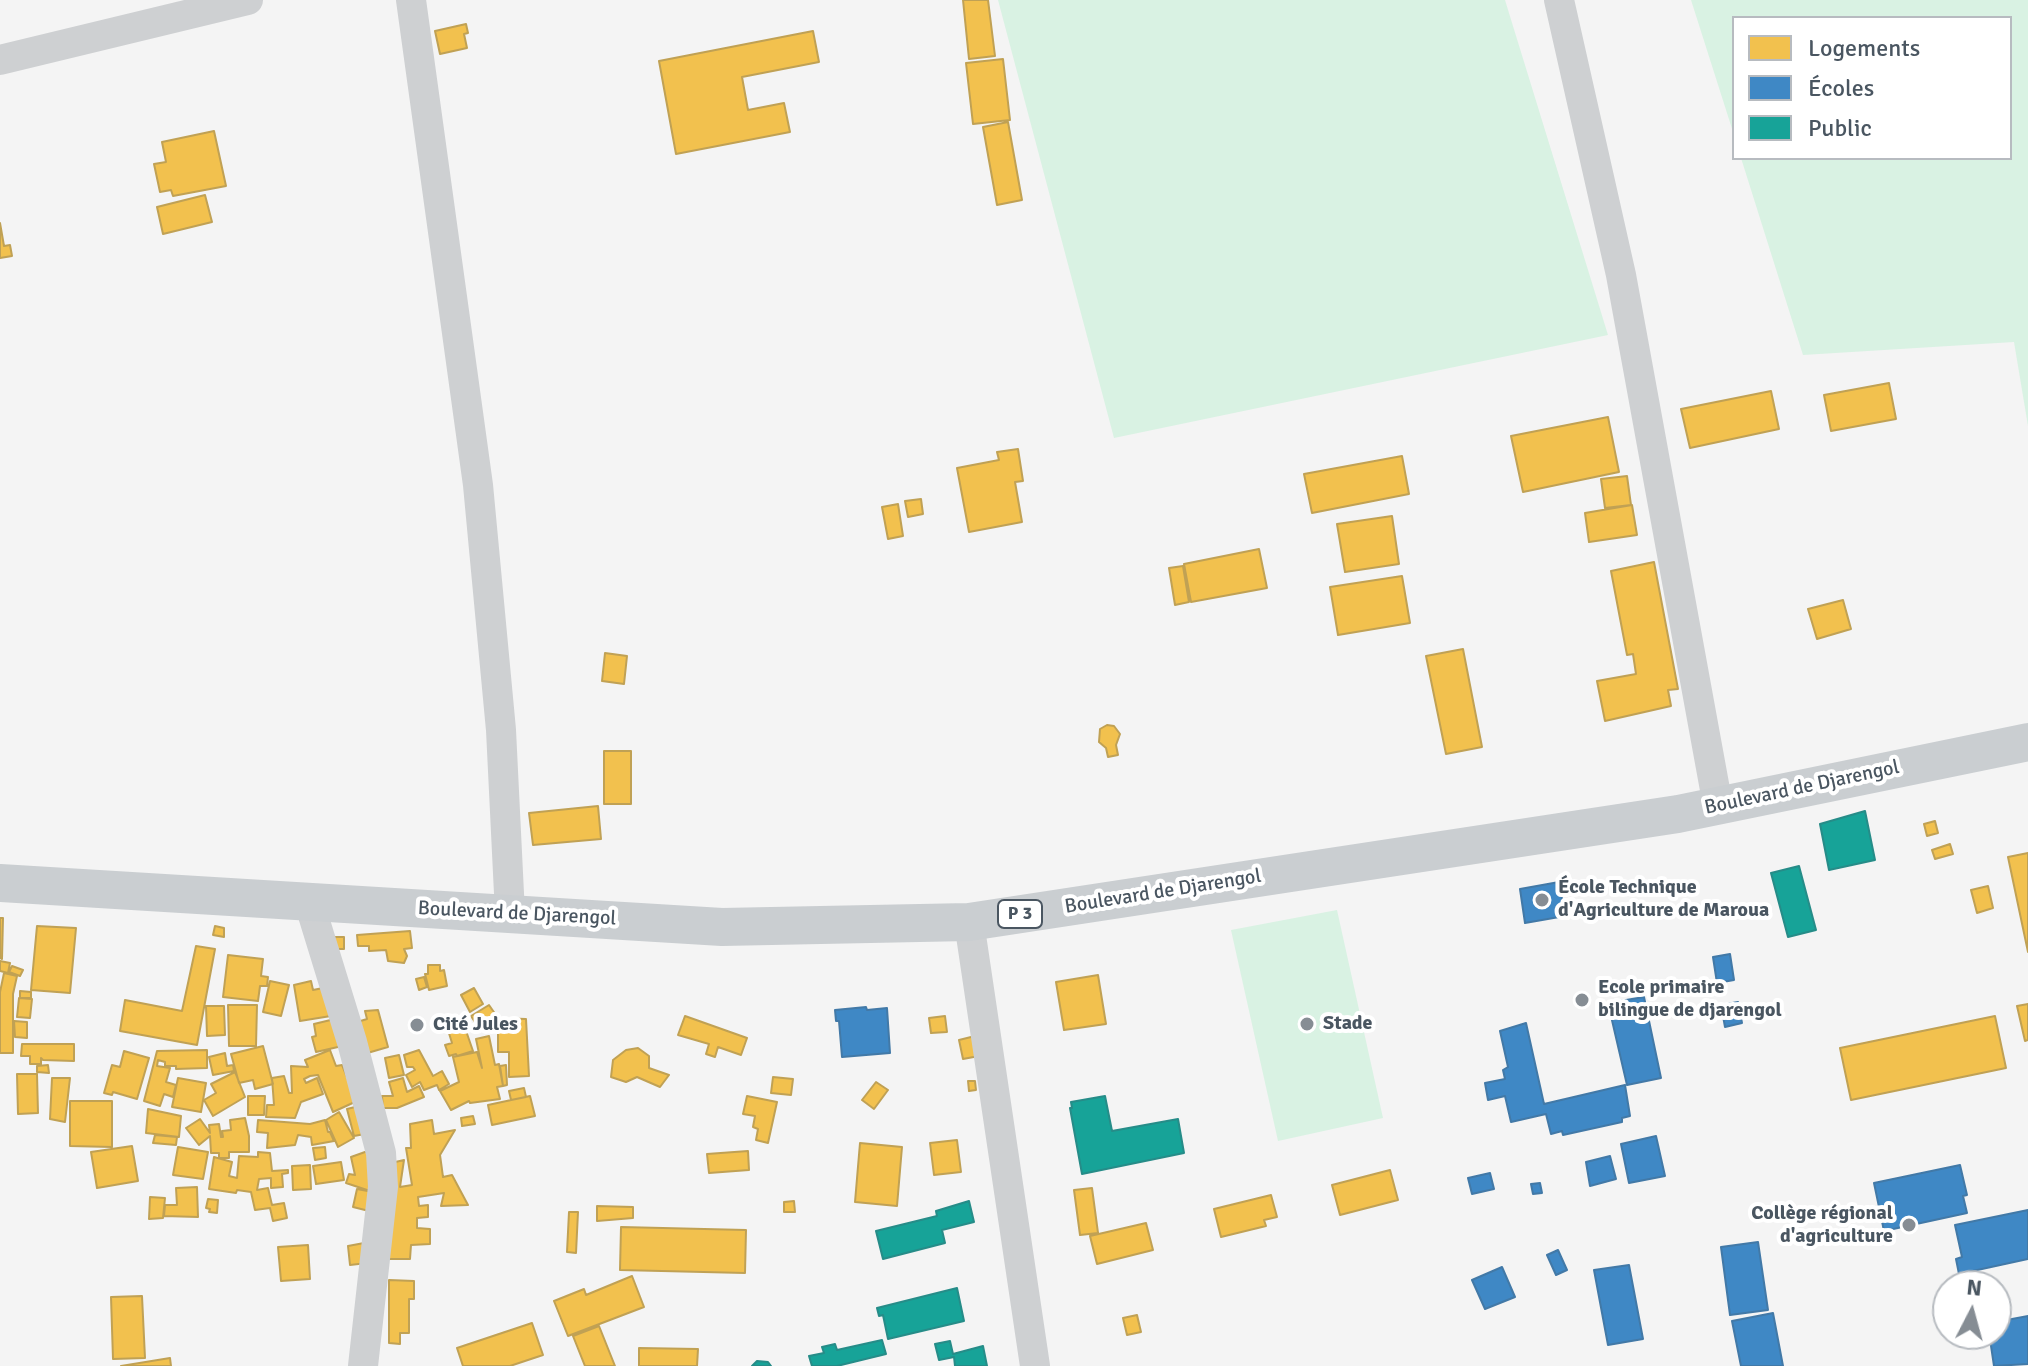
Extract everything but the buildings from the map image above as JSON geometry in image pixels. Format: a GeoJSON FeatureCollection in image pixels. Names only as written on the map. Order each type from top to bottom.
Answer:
{"type":"FeatureCollection","features":[{"type":"Feature","properties":{"kind":"main road","name":"Boulevard de Djarengol"},"geometry":{"type":"LineString","coordinates":[[0,883],[722,927],[969,922],[1718,806],[2028,742]]}},
{"type":"Feature","properties":{"kind":"street"},"geometry":{"type":"LineString","coordinates":[[0,60],[248,0]]}},
{"type":"Feature","properties":{"kind":"street"},"geometry":{"type":"LineString","coordinates":[[411,0],[478,485],[501,730],[510,914]]}},
{"type":"Feature","properties":{"kind":"street"},"geometry":{"type":"LineString","coordinates":[[1559,0],[1621,275],[1718,806]]}},
{"type":"Feature","properties":{"kind":"street"},"geometry":{"type":"LineString","coordinates":[[309,902],[352,1042],[383,1161],[383,1187],[363,1366]]}},
{"type":"Feature","properties":{"kind":"street"},"geometry":{"type":"LineString","coordinates":[[969,922],[1035,1366]]}},
{"type":"Feature","properties":{"kind":"green space"},"geometry":{"type":"Polygon","coordinates":[[[998,0],[1505,0],[1608,335],[1114,438],[998,0]]]}},
{"type":"Feature","properties":{"kind":"green space"},"geometry":{"type":"Polygon","coordinates":[[[1691,0],[2028,0],[2028,426],[2014,342],[1803,355],[1742,160],[2012,160],[2012,16],[1732,16],[1732,129],[1691,0]]]}},
{"type":"Feature","properties":{"kind":"green space","name":"Stade"},"geometry":{"type":"Polygon","coordinates":[[[1337,910],[1383,1118],[1278,1141],[1231,930],[1337,910]]]}},
{"type":"Feature","properties":{"kind":"place","name":"École Technique d'Agriculture de Maroua"},"geometry":{"type":"Point","coordinates":[1542,900]}},
{"type":"Feature","properties":{"kind":"place","name":"Ecole primaire bilingue de djarengol"},"geometry":{"type":"Point","coordinates":[1582,1000]}},
{"type":"Feature","properties":{"kind":"place","name":"Stade"},"geometry":{"type":"Point","coordinates":[1307,1024]}},
{"type":"Feature","properties":{"kind":"place","name":"Cité Jules"},"geometry":{"type":"Point","coordinates":[417,1025]}},
{"type":"Feature","properties":{"kind":"place","name":"Collège régional d'agriculture"},"geometry":{"type":"Point","coordinates":[1909,1225]}}]}
